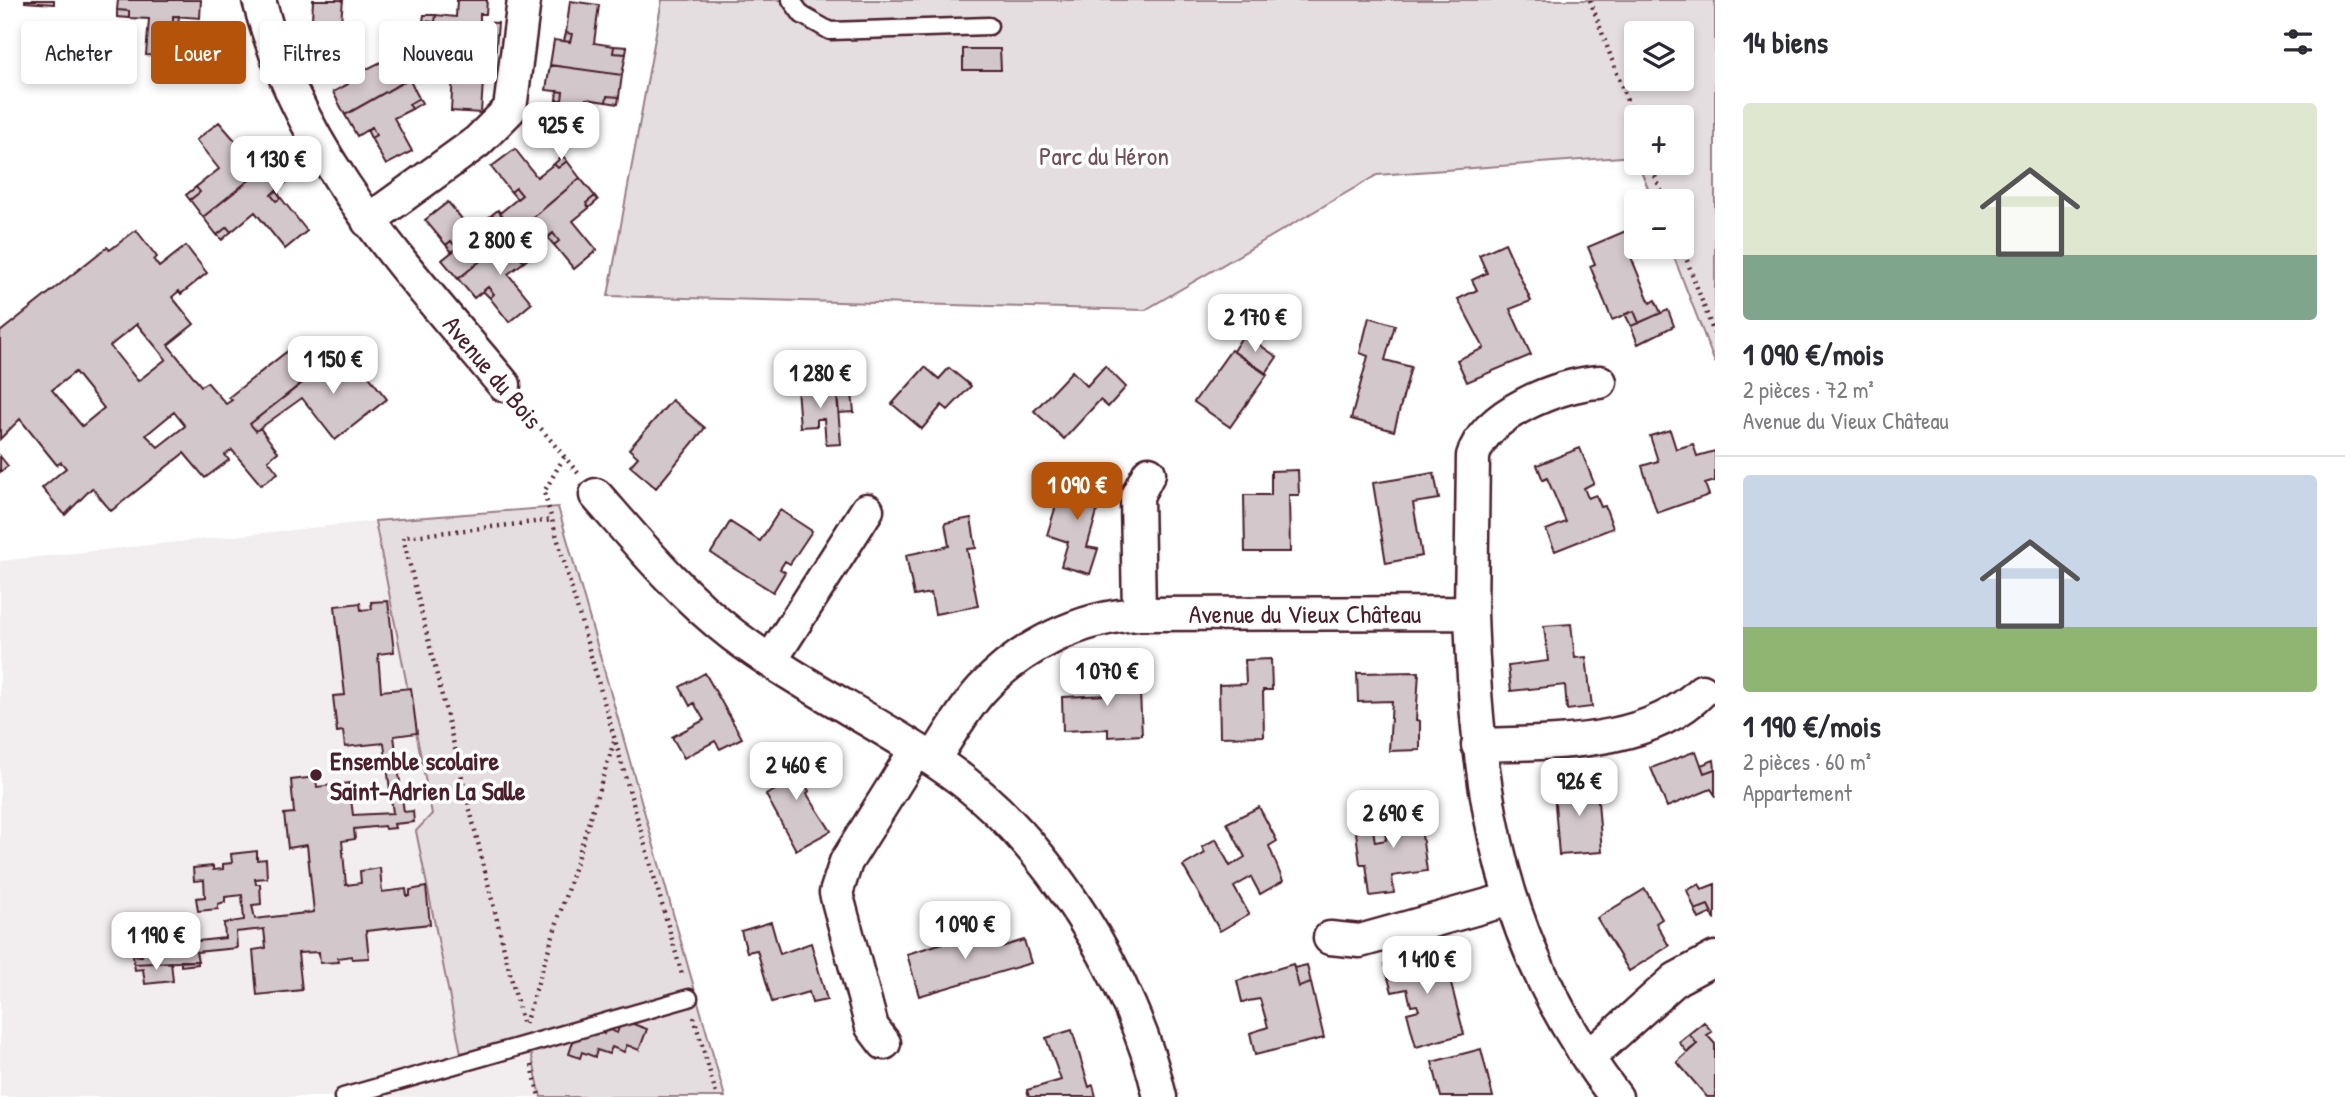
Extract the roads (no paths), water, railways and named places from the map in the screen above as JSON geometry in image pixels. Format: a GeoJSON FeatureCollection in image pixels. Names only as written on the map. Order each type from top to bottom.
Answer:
{"type":"FeatureCollection","features":[{"type":"Feature","properties":{"kind":"street","name":"Avenue du Bois"},"geometry":{"type":"LineString","coordinates":[[259,0],[278,61],[300,111],[330,167],[368,221],[504,385]]}},
{"type":"Feature","properties":{"kind":"street"},"geometry":{"type":"LineString","coordinates":[[368,221],[477,142],[510,109],[524,0]]}},
{"type":"Feature","properties":{"kind":"street"},"geometry":{"type":"LineString","coordinates":[[1600,382],[1583,383],[1512,410],[1490,426],[1476,446],[1473,456],[1471,613],[1478,745],[1486,803],[1510,899],[1540,973],[1598,1083],[1676,979],[1715,958]]}},
{"type":"Feature","properties":{"kind":"street"},"geometry":{"type":"LineString","coordinates":[[1139,614],[1137,496],[1149,473]]}},
{"type":"Feature","properties":{"kind":"street"},"geometry":{"type":"LineString","coordinates":[[596,495],[688,596],[733,635],[925,755],[966,783],[996,811],[1056,882],[1090,928],[1130,1006],[1160,1097]]}},
{"type":"Feature","properties":{"kind":"street"},"geometry":{"type":"LineString","coordinates":[[771,660],[867,510]]}},
{"type":"Feature","properties":{"kind":"street","name":"Avenue du Vieux Château"},"geometry":{"type":"LineString","coordinates":[[925,755],[984,688],[1021,657],[1080,626],[1121,615],[1471,613]]}},
{"type":"Feature","properties":{"kind":"street"},"geometry":{"type":"LineString","coordinates":[[1478,745],[1609,737],[1688,705],[1702,691]]}},
{"type":"Feature","properties":{"kind":"street"},"geometry":{"type":"LineString","coordinates":[[884,1043],[872,1027],[836,893],[846,862],[925,755]]}},
{"type":"Feature","properties":{"kind":"street"},"geometry":{"type":"LineString","coordinates":[[1330,938],[1360,941],[1510,899]]}},
{"type":"Feature","properties":{"kind":"lane"},"geometry":{"type":"LineString","coordinates":[[791,0],[802,15],[830,31],[989,26]]}},
{"type":"Feature","properties":{"kind":"lane"},"geometry":{"type":"LineString","coordinates":[[343,1097],[689,998]]}},
{"type":"Feature","properties":{"kind":"place","name":"Ensemble scolaire Saint-Adrien La Salle"},"geometry":{"type":"Point","coordinates":[316,775]}},
{"type":"Feature","properties":{"kind":"park label","name":"Parc du Héron"},"geometry":{"type":"Point","coordinates":[1104,155]}}]}
